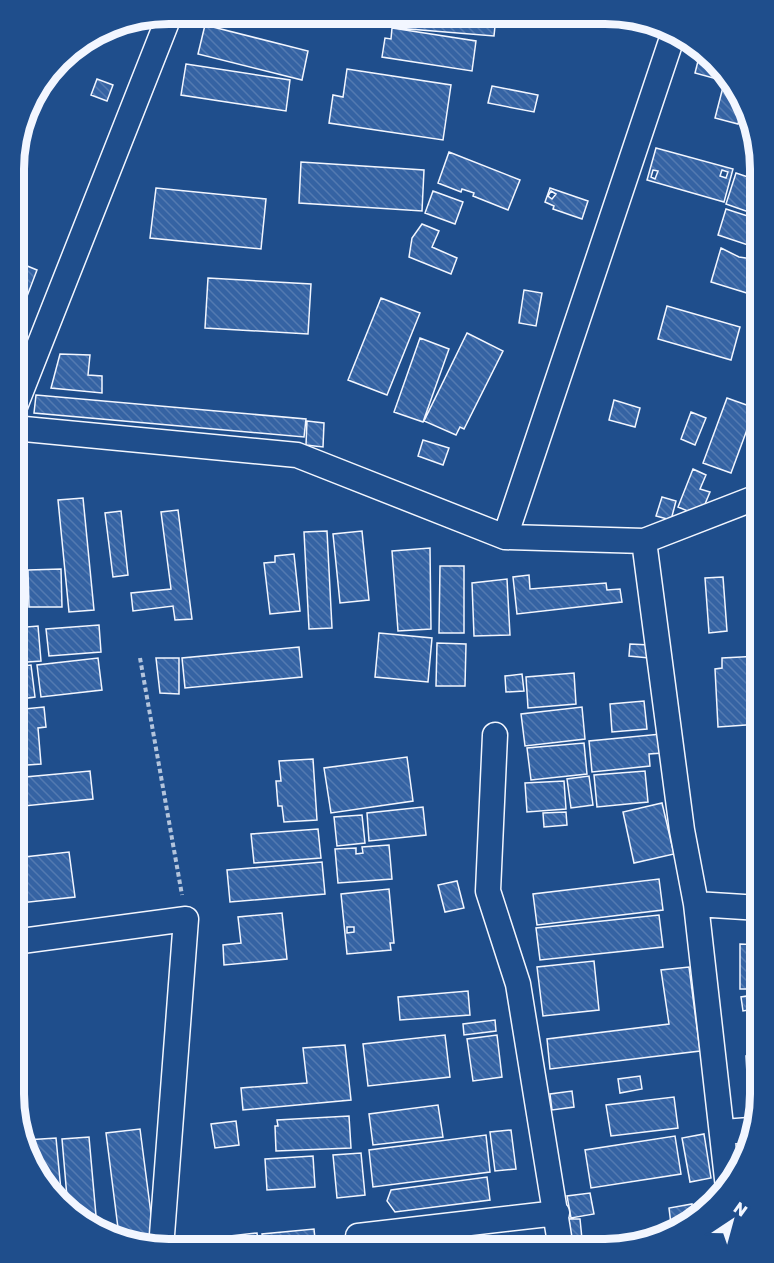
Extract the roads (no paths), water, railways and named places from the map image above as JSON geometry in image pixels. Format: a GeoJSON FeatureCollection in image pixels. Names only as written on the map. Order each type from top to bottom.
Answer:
{"type":"FeatureCollection","features":[{"type":"Feature","properties":{"kind":"street"},"geometry":{"type":"LineString","coordinates":[[24,384],[166,24]]}},
{"type":"Feature","properties":{"kind":"street"},"geometry":{"type":"LineString","coordinates":[[505,537],[671,40]]}},
{"type":"Feature","properties":{"kind":"street"},"geometry":{"type":"LineString","coordinates":[[24,429],[297,455],[505,537],[644,541],[750,500]]}},
{"type":"Feature","properties":{"kind":"street"},"geometry":{"type":"LineString","coordinates":[[644,541],[682,830],[696,904],[727,1173]]}},
{"type":"Feature","properties":{"kind":"street"},"geometry":{"type":"LineString","coordinates":[[495,735],[488,891],[518,984],[560,1239]]}},
{"type":"Feature","properties":{"kind":"street"},"geometry":{"type":"LineString","coordinates":[[696,904],[750,907]]}},
{"type":"Feature","properties":{"kind":"street"},"geometry":{"type":"LineString","coordinates":[[24,941],[186,919],[162,1239]]}},
{"type":"Feature","properties":{"kind":"street"},"geometry":{"type":"LineString","coordinates":[[723,1132],[745,1130]]}},
{"type":"Feature","properties":{"kind":"street"},"geometry":{"type":"LineString","coordinates":[[358,1236],[557,1213]]}}]}
